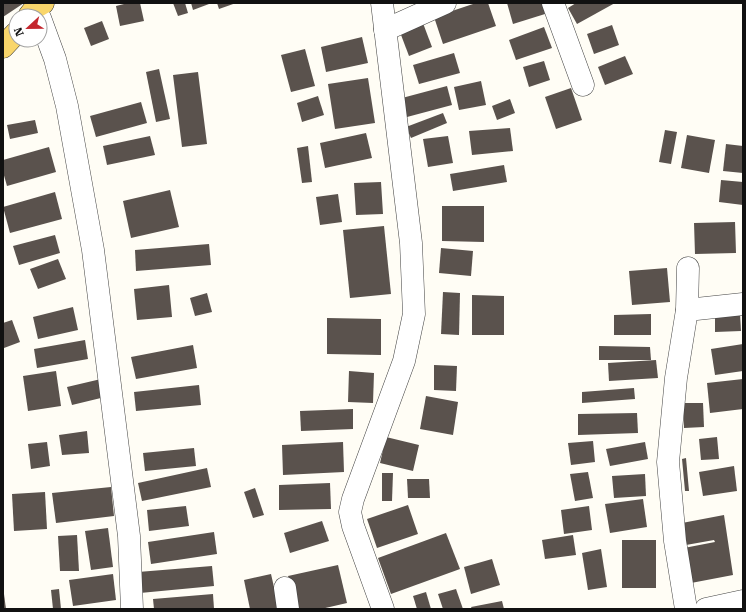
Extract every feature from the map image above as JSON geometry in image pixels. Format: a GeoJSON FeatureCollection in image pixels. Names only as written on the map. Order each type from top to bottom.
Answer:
{"type":"FeatureCollection","features":[{"type":"Feature","properties":{"kind":"street"},"geometry":{"type":"LineString","coordinates":[[383,609],[353,526],[350,512],[353,499],[404,361],[414,314],[411,243],[384,18],[445,3]]}},
{"type":"Feature","properties":{"kind":"street"},"geometry":{"type":"LineString","coordinates":[[553,3],[583,85]]}},
{"type":"Feature","properties":{"kind":"street"},"geometry":{"type":"LineString","coordinates":[[48,40],[55,59],[67,106],[94,250],[129,536],[132,609]]}},
{"type":"Feature","properties":{"kind":"street"},"geometry":{"type":"LineString","coordinates":[[686,609],[675,541],[668,462],[676,378],[687,310],[688,268]]}},
{"type":"Feature","properties":{"kind":"street"},"geometry":{"type":"LineString","coordinates":[[687,310],[743,304]]}},
{"type":"Feature","properties":{"kind":"street"},"geometry":{"type":"LineString","coordinates":[[706,609],[743,601]]}},
{"type":"Feature","properties":{"kind":"building"},"geometry":{"type":"Polygon","coordinates":[[[3,3],[24,3],[16,8],[8,8],[8,14],[3,17],[3,3]]]}},
{"type":"Feature","properties":{"kind":"building"},"geometry":{"type":"Polygon","coordinates":[[[128,3],[140,3],[144,21],[120,26],[116,6],[128,3]]]}},
{"type":"Feature","properties":{"kind":"building"},"geometry":{"type":"Polygon","coordinates":[[[173,3],[185,3],[188,13],[178,16],[173,3]]]}},
{"type":"Feature","properties":{"kind":"building"},"geometry":{"type":"Polygon","coordinates":[[[191,3],[209,3],[209,4],[193,10],[191,3]]]}},
{"type":"Feature","properties":{"kind":"building"},"geometry":{"type":"Polygon","coordinates":[[[217,3],[236,3],[219,9],[217,3]]]}},
{"type":"Feature","properties":{"kind":"building"},"geometry":{"type":"Polygon","coordinates":[[[476,3],[488,3],[496,26],[443,44],[434,17],[476,3]]]}},
{"type":"Feature","properties":{"kind":"building"},"geometry":{"type":"Polygon","coordinates":[[[507,3],[542,3],[545,14],[513,24],[507,3]]]}},
{"type":"Feature","properties":{"kind":"building"},"geometry":{"type":"Polygon","coordinates":[[[576,3],[615,3],[577,24],[568,8],[576,3]]]}},
{"type":"Feature","properties":{"kind":"building"},"geometry":{"type":"Polygon","coordinates":[[[421,18],[432,47],[409,56],[398,27],[421,18]]]}},
{"type":"Feature","properties":{"kind":"building"},"geometry":{"type":"Polygon","coordinates":[[[102,21],[109,39],[91,46],[84,28],[102,21]]]}},
{"type":"Feature","properties":{"kind":"building"},"geometry":{"type":"Polygon","coordinates":[[[612,25],[619,45],[594,54],[587,34],[612,25]]]}},
{"type":"Feature","properties":{"kind":"building"},"geometry":{"type":"Polygon","coordinates":[[[544,27],[552,48],[516,60],[509,40],[544,27]]]}},
{"type":"Feature","properties":{"kind":"building"},"geometry":{"type":"Polygon","coordinates":[[[362,37],[368,63],[326,72],[321,47],[362,37]]]}},
{"type":"Feature","properties":{"kind":"building"},"geometry":{"type":"Polygon","coordinates":[[[305,49],[315,86],[291,92],[281,55],[305,49]]]}},
{"type":"Feature","properties":{"kind":"building"},"geometry":{"type":"Polygon","coordinates":[[[454,53],[460,73],[419,84],[413,65],[454,53]]]}},
{"type":"Feature","properties":{"kind":"building"},"geometry":{"type":"Polygon","coordinates":[[[625,56],[633,74],[605,85],[598,67],[625,56]]]}},
{"type":"Feature","properties":{"kind":"building"},"geometry":{"type":"Polygon","coordinates":[[[544,61],[550,80],[529,87],[523,67],[544,61]]]}},
{"type":"Feature","properties":{"kind":"building"},"geometry":{"type":"Polygon","coordinates":[[[159,69],[170,119],[156,122],[146,72],[159,69]]]}},
{"type":"Feature","properties":{"kind":"building"},"geometry":{"type":"Polygon","coordinates":[[[198,72],[207,144],[182,147],[173,75],[198,72]]]}},
{"type":"Feature","properties":{"kind":"building"},"geometry":{"type":"Polygon","coordinates":[[[368,78],[375,123],[335,129],[328,84],[368,78]]]}},
{"type":"Feature","properties":{"kind":"building"},"geometry":{"type":"Polygon","coordinates":[[[481,81],[486,105],[459,110],[454,87],[481,81]]]}},
{"type":"Feature","properties":{"kind":"building"},"geometry":{"type":"Polygon","coordinates":[[[447,86],[452,105],[407,117],[402,98],[447,86]]]}},
{"type":"Feature","properties":{"kind":"building"},"geometry":{"type":"Polygon","coordinates":[[[571,88],[582,120],[556,129],[545,97],[571,88]]]}},
{"type":"Feature","properties":{"kind":"building"},"geometry":{"type":"Polygon","coordinates":[[[318,96],[324,115],[302,122],[297,103],[318,96]]]}},
{"type":"Feature","properties":{"kind":"building"},"geometry":{"type":"Polygon","coordinates":[[[510,99],[515,113],[497,120],[492,106],[510,99]]]}},
{"type":"Feature","properties":{"kind":"building"},"geometry":{"type":"Polygon","coordinates":[[[141,102],[147,123],[96,137],[90,116],[141,102]]]}},
{"type":"Feature","properties":{"kind":"building"},"geometry":{"type":"Polygon","coordinates":[[[443,113],[447,123],[411,138],[406,127],[443,113]]]}},
{"type":"Feature","properties":{"kind":"building"},"geometry":{"type":"Polygon","coordinates":[[[35,120],[38,133],[10,139],[7,125],[35,120]]]}},
{"type":"Feature","properties":{"kind":"building"},"geometry":{"type":"Polygon","coordinates":[[[510,128],[513,151],[472,155],[469,131],[510,128]]]}},
{"type":"Feature","properties":{"kind":"building"},"geometry":{"type":"Polygon","coordinates":[[[665,130],[677,132],[671,164],[659,162],[665,130]]]}},
{"type":"Feature","properties":{"kind":"building"},"geometry":{"type":"Polygon","coordinates":[[[366,133],[372,158],[325,168],[320,143],[366,133]]]}},
{"type":"Feature","properties":{"kind":"building"},"geometry":{"type":"Polygon","coordinates":[[[687,135],[715,140],[709,173],[681,168],[687,135]]]}},
{"type":"Feature","properties":{"kind":"building"},"geometry":{"type":"Polygon","coordinates":[[[150,136],[155,155],[107,165],[103,146],[150,136]]]}},
{"type":"Feature","properties":{"kind":"building"},"geometry":{"type":"Polygon","coordinates":[[[448,136],[453,163],[428,167],[423,139],[448,136]]]}},
{"type":"Feature","properties":{"kind":"building"},"geometry":{"type":"Polygon","coordinates":[[[726,144],[743,146],[743,173],[723,171],[726,144]]]}},
{"type":"Feature","properties":{"kind":"building"},"geometry":{"type":"Polygon","coordinates":[[[308,146],[312,182],[302,183],[297,148],[308,146]]]}},
{"type":"Feature","properties":{"kind":"building"},"geometry":{"type":"Polygon","coordinates":[[[49,147],[56,172],[7,186],[3,172],[3,160],[49,147]]]}},
{"type":"Feature","properties":{"kind":"building"},"geometry":{"type":"Polygon","coordinates":[[[504,165],[507,182],[453,191],[450,174],[504,165]]]}},
{"type":"Feature","properties":{"kind":"building"},"geometry":{"type":"Polygon","coordinates":[[[721,180],[743,182],[743,205],[719,202],[721,180]]]}},
{"type":"Feature","properties":{"kind":"building"},"geometry":{"type":"Polygon","coordinates":[[[381,182],[383,214],[356,215],[354,183],[381,182]]]}},
{"type":"Feature","properties":{"kind":"building"},"geometry":{"type":"Polygon","coordinates":[[[170,190],[179,227],[131,238],[123,201],[170,190]]]}},
{"type":"Feature","properties":{"kind":"building"},"geometry":{"type":"Polygon","coordinates":[[[55,192],[62,219],[10,233],[3,207],[55,192]]]}},
{"type":"Feature","properties":{"kind":"building"},"geometry":{"type":"Polygon","coordinates":[[[338,194],[342,222],[320,225],[316,197],[338,194]]]}},
{"type":"Feature","properties":{"kind":"building"},"geometry":{"type":"Polygon","coordinates":[[[442,206],[484,206],[484,242],[442,241],[442,206]]]}},
{"type":"Feature","properties":{"kind":"building"},"geometry":{"type":"Polygon","coordinates":[[[735,222],[736,253],[695,254],[694,223],[735,222]]]}},
{"type":"Feature","properties":{"kind":"building"},"geometry":{"type":"Polygon","coordinates":[[[384,226],[391,294],[350,298],[343,230],[384,226]]]}},
{"type":"Feature","properties":{"kind":"building"},"geometry":{"type":"Polygon","coordinates":[[[55,235],[60,253],[19,265],[13,246],[55,235]]]}},
{"type":"Feature","properties":{"kind":"building"},"geometry":{"type":"Polygon","coordinates":[[[209,244],[211,265],[136,271],[135,250],[209,244]]]}},
{"type":"Feature","properties":{"kind":"building"},"geometry":{"type":"Polygon","coordinates":[[[441,248],[473,251],[471,276],[439,273],[441,248]]]}},
{"type":"Feature","properties":{"kind":"building"},"geometry":{"type":"Polygon","coordinates":[[[58,259],[66,279],[38,289],[30,269],[58,259]]]}},
{"type":"Feature","properties":{"kind":"building"},"geometry":{"type":"Polygon","coordinates":[[[667,268],[670,302],[632,305],[629,271],[667,268]]]}},
{"type":"Feature","properties":{"kind":"building"},"geometry":{"type":"Polygon","coordinates":[[[169,285],[172,317],[137,320],[134,289],[169,285]]]}},
{"type":"Feature","properties":{"kind":"building"},"geometry":{"type":"Polygon","coordinates":[[[443,292],[460,293],[459,335],[441,334],[443,292]]]}},
{"type":"Feature","properties":{"kind":"building"},"geometry":{"type":"Polygon","coordinates":[[[207,293],[212,312],[195,316],[190,298],[207,293]]]}},
{"type":"Feature","properties":{"kind":"building"},"geometry":{"type":"Polygon","coordinates":[[[472,295],[504,296],[504,335],[472,335],[472,295]]]}},
{"type":"Feature","properties":{"kind":"building"},"geometry":{"type":"Polygon","coordinates":[[[73,307],[78,330],[38,339],[33,317],[73,307]]]}},
{"type":"Feature","properties":{"kind":"building"},"geometry":{"type":"Polygon","coordinates":[[[740,313],[741,331],[715,332],[715,314],[740,313]]]}},
{"type":"Feature","properties":{"kind":"building"},"geometry":{"type":"Polygon","coordinates":[[[651,314],[651,335],[614,335],[614,315],[651,314]]]}},
{"type":"Feature","properties":{"kind":"building"},"geometry":{"type":"Polygon","coordinates":[[[327,318],[381,319],[381,355],[327,354],[327,318]]]}},
{"type":"Feature","properties":{"kind":"building"},"geometry":{"type":"Polygon","coordinates":[[[12,320],[20,342],[4,348],[3,323],[12,320]]]}},
{"type":"Feature","properties":{"kind":"building"},"geometry":{"type":"Polygon","coordinates":[[[85,340],[88,359],[37,368],[34,349],[85,340]]]}},
{"type":"Feature","properties":{"kind":"building"},"geometry":{"type":"Polygon","coordinates":[[[743,344],[743,371],[715,375],[711,349],[743,344]]]}},
{"type":"Feature","properties":{"kind":"building"},"geometry":{"type":"Polygon","coordinates":[[[193,345],[197,368],[136,379],[131,357],[193,345]]]}},
{"type":"Feature","properties":{"kind":"building"},"geometry":{"type":"Polygon","coordinates":[[[599,346],[650,347],[651,360],[599,360],[599,346]]]}},
{"type":"Feature","properties":{"kind":"building"},"geometry":{"type":"Polygon","coordinates":[[[656,360],[658,378],[609,381],[608,363],[656,360]]]}},
{"type":"Feature","properties":{"kind":"building"},"geometry":{"type":"Polygon","coordinates":[[[434,365],[457,366],[456,391],[434,390],[434,365]]]}},
{"type":"Feature","properties":{"kind":"building"},"geometry":{"type":"Polygon","coordinates":[[[56,371],[61,406],[28,411],[23,376],[56,371]]]}},
{"type":"Feature","properties":{"kind":"building"},"geometry":{"type":"Polygon","coordinates":[[[349,371],[374,373],[373,403],[348,402],[349,371]]]}},
{"type":"Feature","properties":{"kind":"building"},"geometry":{"type":"Polygon","coordinates":[[[101,379],[105,397],[72,405],[67,387],[101,379]]]}},
{"type":"Feature","properties":{"kind":"building"},"geometry":{"type":"Polygon","coordinates":[[[743,379],[743,409],[710,413],[707,383],[743,379]]]}},
{"type":"Feature","properties":{"kind":"building"},"geometry":{"type":"Polygon","coordinates":[[[199,385],[201,405],[136,411],[134,392],[199,385]]]}},
{"type":"Feature","properties":{"kind":"building"},"geometry":{"type":"Polygon","coordinates":[[[634,388],[635,399],[582,403],[582,392],[634,388]]]}},
{"type":"Feature","properties":{"kind":"building"},"geometry":{"type":"Polygon","coordinates":[[[426,396],[458,402],[453,435],[420,429],[426,396]]]}},
{"type":"Feature","properties":{"kind":"building"},"geometry":{"type":"Polygon","coordinates":[[[683,403],[703,403],[704,427],[684,428],[683,403]]]}},
{"type":"Feature","properties":{"kind":"building"},"geometry":{"type":"Polygon","coordinates":[[[353,409],[353,429],[301,431],[300,411],[353,409]]]}},
{"type":"Feature","properties":{"kind":"building"},"geometry":{"type":"Polygon","coordinates":[[[637,413],[638,433],[578,435],[578,414],[637,413]]]}},
{"type":"Feature","properties":{"kind":"building"},"geometry":{"type":"Polygon","coordinates":[[[87,431],[89,453],[62,455],[59,435],[87,431]]]}},
{"type":"Feature","properties":{"kind":"building"},"geometry":{"type":"Polygon","coordinates":[[[386,437],[419,445],[413,471],[380,463],[386,437]]]}},
{"type":"Feature","properties":{"kind":"building"},"geometry":{"type":"Polygon","coordinates":[[[717,437],[719,459],[701,460],[699,439],[717,437]]]}},
{"type":"Feature","properties":{"kind":"building"},"geometry":{"type":"Polygon","coordinates":[[[593,441],[595,462],[571,465],[568,443],[593,441]]]}},
{"type":"Feature","properties":{"kind":"building"},"geometry":{"type":"Polygon","coordinates":[[[47,442],[50,466],[31,469],[28,444],[47,442]]]}},
{"type":"Feature","properties":{"kind":"building"},"geometry":{"type":"Polygon","coordinates":[[[343,442],[344,472],[283,475],[282,445],[343,442]]]}},
{"type":"Feature","properties":{"kind":"building"},"geometry":{"type":"Polygon","coordinates":[[[645,442],[648,459],[610,466],[606,449],[645,442]]]}},
{"type":"Feature","properties":{"kind":"building"},"geometry":{"type":"Polygon","coordinates":[[[194,448],[196,466],[145,471],[143,453],[194,448]]]}},
{"type":"Feature","properties":{"kind":"building"},"geometry":{"type":"Polygon","coordinates":[[[686,458],[689,491],[685,491],[682,459],[686,458]]]}},
{"type":"Feature","properties":{"kind":"building"},"geometry":{"type":"Polygon","coordinates":[[[734,466],[737,491],[703,496],[699,472],[734,466]]]}},
{"type":"Feature","properties":{"kind":"building"},"geometry":{"type":"Polygon","coordinates":[[[207,468],[211,487],[142,501],[138,483],[207,468]]]}},
{"type":"Feature","properties":{"kind":"building"},"geometry":{"type":"Polygon","coordinates":[[[588,472],[593,498],[575,501],[570,474],[588,472]]]}},
{"type":"Feature","properties":{"kind":"building"},"geometry":{"type":"Polygon","coordinates":[[[382,473],[393,473],[392,501],[382,501],[382,473]]]}},
{"type":"Feature","properties":{"kind":"building"},"geometry":{"type":"Polygon","coordinates":[[[645,474],[646,496],[614,498],[612,476],[645,474]]]}},
{"type":"Feature","properties":{"kind":"building"},"geometry":{"type":"Polygon","coordinates":[[[407,479],[429,479],[430,498],[408,498],[407,479]]]}},
{"type":"Feature","properties":{"kind":"building"},"geometry":{"type":"Polygon","coordinates":[[[330,483],[331,509],[279,510],[279,485],[330,483]]]}},
{"type":"Feature","properties":{"kind":"building"},"geometry":{"type":"Polygon","coordinates":[[[111,487],[114,516],[56,523],[52,493],[111,487]]]}},
{"type":"Feature","properties":{"kind":"building"},"geometry":{"type":"Polygon","coordinates":[[[255,488],[264,515],[253,518],[244,492],[255,488]]]}},
{"type":"Feature","properties":{"kind":"building"},"geometry":{"type":"Polygon","coordinates":[[[45,492],[47,529],[14,531],[12,494],[45,492]]]}},
{"type":"Feature","properties":{"kind":"building"},"geometry":{"type":"Polygon","coordinates":[[[643,499],[647,527],[610,533],[605,504],[643,499]]]}},
{"type":"Feature","properties":{"kind":"building"},"geometry":{"type":"Polygon","coordinates":[[[408,505],[418,534],[377,548],[367,519],[408,505]]]}},
{"type":"Feature","properties":{"kind":"building"},"geometry":{"type":"Polygon","coordinates":[[[186,506],[189,526],[149,531],[147,510],[186,506]]]}},
{"type":"Feature","properties":{"kind":"building"},"geometry":{"type":"Polygon","coordinates":[[[589,506],[592,530],[564,534],[561,510],[589,506]]]}},
{"type":"Feature","properties":{"kind":"building"},"geometry":{"type":"Polygon","coordinates":[[[724,515],[733,575],[691,583],[684,548],[715,542],[714,540],[686,545],[682,523],[724,515]]]}},
{"type":"Feature","properties":{"kind":"building"},"geometry":{"type":"Polygon","coordinates":[[[322,521],[329,541],[290,553],[284,533],[322,521]]]}},
{"type":"Feature","properties":{"kind":"building"},"geometry":{"type":"Polygon","coordinates":[[[108,528],[113,567],[91,570],[85,531],[108,528]]]}},
{"type":"Feature","properties":{"kind":"building"},"geometry":{"type":"Polygon","coordinates":[[[214,532],[217,554],[151,564],[148,542],[214,532]]]}},
{"type":"Feature","properties":{"kind":"building"},"geometry":{"type":"Polygon","coordinates":[[[446,533],[460,569],[391,594],[378,558],[446,533]]]}},
{"type":"Feature","properties":{"kind":"building"},"geometry":{"type":"Polygon","coordinates":[[[77,535],[79,571],[60,571],[58,536],[77,535]]]}},
{"type":"Feature","properties":{"kind":"building"},"geometry":{"type":"Polygon","coordinates":[[[573,535],[576,555],[545,559],[542,540],[573,535]]]}},
{"type":"Feature","properties":{"kind":"building"},"geometry":{"type":"Polygon","coordinates":[[[622,540],[656,540],[656,588],[622,588],[622,540]]]}},
{"type":"Feature","properties":{"kind":"building"},"geometry":{"type":"Polygon","coordinates":[[[601,549],[607,587],[588,590],[582,553],[601,549]]]}},
{"type":"Feature","properties":{"kind":"building"},"geometry":{"type":"Polygon","coordinates":[[[492,559],[500,585],[471,594],[464,567],[492,559]]]}},
{"type":"Feature","properties":{"kind":"building"},"geometry":{"type":"Polygon","coordinates":[[[338,565],[347,603],[321,609],[296,609],[288,576],[338,565]]]}},
{"type":"Feature","properties":{"kind":"building"},"geometry":{"type":"Polygon","coordinates":[[[212,566],[214,586],[140,593],[138,572],[212,566]]]}},
{"type":"Feature","properties":{"kind":"building"},"geometry":{"type":"Polygon","coordinates":[[[113,574],[116,600],[73,606],[69,580],[113,574]]]}},
{"type":"Feature","properties":{"kind":"building"},"geometry":{"type":"Polygon","coordinates":[[[271,574],[279,609],[250,609],[244,580],[271,574]]]}},
{"type":"Feature","properties":{"kind":"building"},"geometry":{"type":"Polygon","coordinates":[[[59,589],[61,609],[53,609],[51,590],[59,589]]]}},
{"type":"Feature","properties":{"kind":"building"},"geometry":{"type":"Polygon","coordinates":[[[456,589],[463,609],[443,609],[438,594],[456,589]]]}},
{"type":"Feature","properties":{"kind":"building"},"geometry":{"type":"Polygon","coordinates":[[[426,592],[431,609],[417,609],[413,596],[426,592]]]}},
{"type":"Feature","properties":{"kind":"building"},"geometry":{"type":"Polygon","coordinates":[[[4,594],[6,609],[3,609],[4,594]]]}},
{"type":"Feature","properties":{"kind":"building"},"geometry":{"type":"Polygon","coordinates":[[[213,594],[214,609],[154,609],[153,599],[213,594]]]}},
{"type":"Feature","properties":{"kind":"building"},"geometry":{"type":"Polygon","coordinates":[[[502,601],[504,609],[472,609],[471,607],[502,601]]]}}]}
